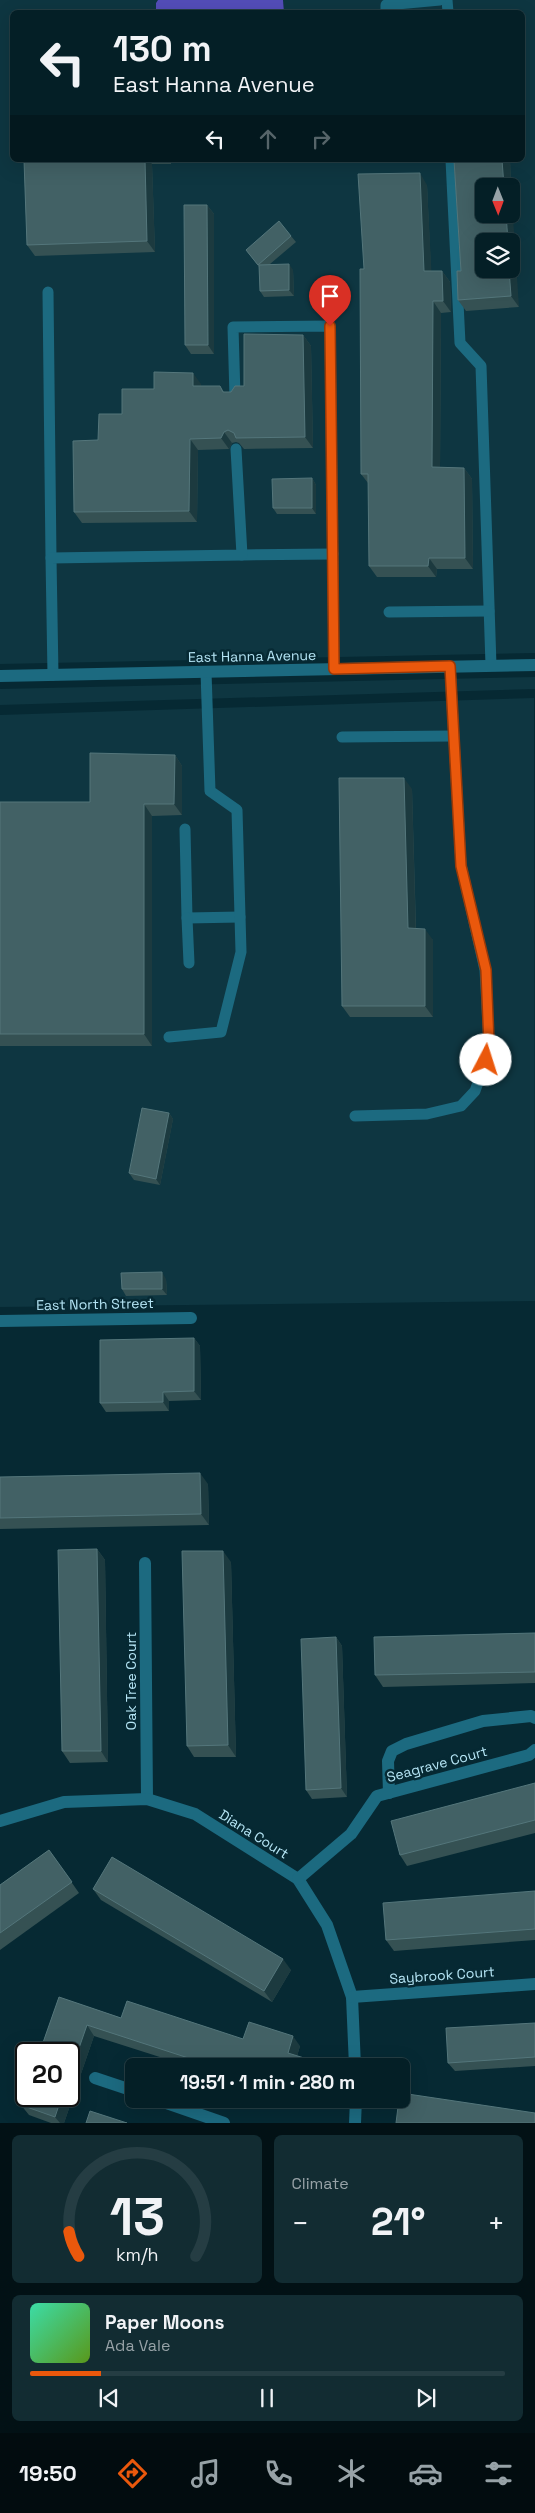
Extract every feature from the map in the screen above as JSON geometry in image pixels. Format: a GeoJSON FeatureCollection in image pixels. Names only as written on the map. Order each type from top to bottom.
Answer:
{"type":"FeatureCollection","features":[{"type":"Feature","properties":{"kind":"street","name":"East Hanna Avenue"},"geometry":{"type":"LineString","coordinates":[[0,676],[535,664]]}},
{"type":"Feature","properties":{"kind":"street","name":"East North Street"},"geometry":{"type":"LineString","coordinates":[[0,1321],[191,1318]]}},
{"type":"Feature","properties":{"kind":"street","name":"Oak Tree Court"},"geometry":{"type":"LineString","coordinates":[[145,1563],[147,1799]]}},
{"type":"Feature","properties":{"kind":"street"},"geometry":{"type":"LineString","coordinates":[[389,1793],[388,1761],[392,1752],[406,1744],[482,1721],[532,1716],[535,1718]]}},
{"type":"Feature","properties":{"kind":"street","name":"Seagrave Court"},"geometry":{"type":"LineString","coordinates":[[298,1879],[351,1834],[377,1796],[532,1753]]}},
{"type":"Feature","properties":{"kind":"street","name":"Diana Court"},"geometry":{"type":"LineString","coordinates":[[0,1821],[64,1802],[147,1799],[195,1814],[298,1879],[327,1925],[352,1997],[355,2058]]}},
{"type":"Feature","properties":{"kind":"street","name":"Saybrook Court"},"geometry":{"type":"LineString","coordinates":[[352,1997],[535,1984]]}},
{"type":"Feature","properties":{"kind":"street"},"geometry":{"type":"LineString","coordinates":[[95,2078],[125,2088]]}},
{"type":"Feature","properties":{"kind":"street"},"geometry":{"type":"LineString","coordinates":[[181,2108],[224,2123]]}},
{"type":"Feature","properties":{"kind":"street"},"geometry":{"type":"LineString","coordinates":[[355,2123],[356,2108]]}},
{"type":"Feature","properties":{"kind":"lane"},"geometry":{"type":"LineString","coordinates":[[386,10],[386,5],[440,0]]}},
{"type":"Feature","properties":{"kind":"lane"},"geometry":{"type":"LineString","coordinates":[[451,162],[460,343],[481,366],[491,666]]}},
{"type":"Feature","properties":{"kind":"lane"},"geometry":{"type":"LineString","coordinates":[[48,292],[52,675]]}},
{"type":"Feature","properties":{"kind":"lane"},"geometry":{"type":"LineString","coordinates":[[235,397],[233,327],[330,326],[334,669]]}},
{"type":"Feature","properties":{"kind":"lane"},"geometry":{"type":"LineString","coordinates":[[236,449],[242,555]]}},
{"type":"Feature","properties":{"kind":"lane"},"geometry":{"type":"LineString","coordinates":[[51,558],[333,554]]}},
{"type":"Feature","properties":{"kind":"lane"},"geometry":{"type":"LineString","coordinates":[[389,612],[489,611]]}},
{"type":"Feature","properties":{"kind":"lane"},"geometry":{"type":"LineString","coordinates":[[355,1116],[427,1114],[461,1106],[475,1091],[486,1060],[489,1044],[486,970],[461,866],[450,666]]}},
{"type":"Feature","properties":{"kind":"lane"},"geometry":{"type":"LineString","coordinates":[[169,1037],[221,1032],[240,952],[237,810],[210,791],[206,672]]}},
{"type":"Feature","properties":{"kind":"lane"},"geometry":{"type":"LineString","coordinates":[[342,736],[453,736]]}},
{"type":"Feature","properties":{"kind":"lane"},"geometry":{"type":"LineString","coordinates":[[185,829],[189,963]]}},
{"type":"Feature","properties":{"kind":"lane"},"geometry":{"type":"LineString","coordinates":[[187,918],[240,917]]}},
{"type":"Feature","properties":{"kind":"shaded area"},"geometry":{"type":"Polygon","coordinates":[[[0,0],[158,0],[156,10],[10,10],[10,162],[525,162],[525,10],[284,10],[283,0],[535,0],[535,653],[0,664],[0,0]]]}},
{"type":"Feature","properties":{"kind":"shaded area"},"geometry":{"type":"Polygon","coordinates":[[[158,0],[283,0],[284,10],[156,10],[158,0]]]}},
{"type":"Feature","properties":{"kind":"shaded area"},"geometry":{"type":"Polygon","coordinates":[[[535,677],[535,689],[0,705],[0,689],[535,677]]]}},
{"type":"Feature","properties":{"kind":"shaded area"},"geometry":{"type":"Polygon","coordinates":[[[534,698],[535,1301],[0,1307],[0,715],[534,698]]]}},
{"type":"Feature","properties":{"kind":"building"},"geometry":{"type":"Polygon","coordinates":[[[24,162],[145,162],[147,241],[27,245],[24,162]]]}},
{"type":"Feature","properties":{"kind":"building"},"geometry":{"type":"Polygon","coordinates":[[[454,162],[502,162],[503,178],[475,178],[475,223],[507,223],[507,233],[475,233],[475,278],[510,278],[511,296],[458,300],[457,271],[461,271],[454,162]]]}},
{"type":"Feature","properties":{"kind":"building"},"geometry":{"type":"Polygon","coordinates":[[[420,173],[424,271],[442,271],[443,301],[433,301],[432,467],[464,468],[465,558],[429,558],[428,566],[369,566],[368,474],[361,474],[360,269],[364,269],[358,174],[420,173]]]}},
{"type":"Feature","properties":{"kind":"building"},"geometry":{"type":"Polygon","coordinates":[[[184,205],[207,205],[208,345],[185,345],[184,205]]]}},
{"type":"Feature","properties":{"kind":"building"},"geometry":{"type":"Polygon","coordinates":[[[279,221],[291,236],[258,265],[246,250],[279,221]]]}},
{"type":"Feature","properties":{"kind":"building"},"geometry":{"type":"Polygon","coordinates":[[[289,264],[289,290],[260,291],[259,265],[289,264]]]}},
{"type":"Feature","properties":{"kind":"building"},"geometry":{"type":"Polygon","coordinates":[[[244,334],[303,335],[305,437],[236,438],[234,433],[228,430],[224,432],[221,438],[190,439],[189,511],[74,512],[73,441],[98,440],[99,414],[122,414],[122,389],[154,389],[154,372],[193,373],[193,386],[220,386],[223,392],[231,392],[235,386],[244,386],[244,334]]]}},
{"type":"Feature","properties":{"kind":"building"},"geometry":{"type":"Polygon","coordinates":[[[312,478],[312,508],[273,508],[272,479],[312,478]]]}},
{"type":"Feature","properties":{"kind":"building"},"geometry":{"type":"Polygon","coordinates":[[[90,753],[175,755],[174,804],[144,804],[144,1034],[0,1034],[0,802],[90,802],[90,753]]]}},
{"type":"Feature","properties":{"kind":"building"},"geometry":{"type":"Polygon","coordinates":[[[339,778],[404,778],[408,928],[425,929],[425,1006],[342,1006],[339,778]]]}},
{"type":"Feature","properties":{"kind":"building"},"geometry":{"type":"Polygon","coordinates":[[[142,1108],[169,1113],[156,1179],[129,1173],[142,1108]]]}},
{"type":"Feature","properties":{"kind":"building"},"geometry":{"type":"Polygon","coordinates":[[[162,1272],[162,1289],[122,1289],[121,1273],[162,1272]]]}},
{"type":"Feature","properties":{"kind":"building"},"geometry":{"type":"Polygon","coordinates":[[[194,1338],[194,1391],[163,1392],[163,1402],[100,1403],[100,1340],[194,1338]]]}},
{"type":"Feature","properties":{"kind":"building"},"geometry":{"type":"Polygon","coordinates":[[[200,1473],[201,1514],[0,1518],[0,1477],[200,1473]]]}},
{"type":"Feature","properties":{"kind":"building"},"geometry":{"type":"Polygon","coordinates":[[[97,1549],[101,1751],[62,1751],[58,1550],[97,1549]]]}},
{"type":"Feature","properties":{"kind":"building"},"geometry":{"type":"Polygon","coordinates":[[[182,1551],[223,1551],[228,1745],[187,1746],[182,1551]]]}},
{"type":"Feature","properties":{"kind":"building"},"geometry":{"type":"Polygon","coordinates":[[[535,1633],[535,1672],[375,1675],[374,1637],[535,1633]]]}},
{"type":"Feature","properties":{"kind":"building"},"geometry":{"type":"Polygon","coordinates":[[[336,1637],[341,1788],[306,1790],[301,1639],[336,1637]]]}},
{"type":"Feature","properties":{"kind":"building"},"geometry":{"type":"Polygon","coordinates":[[[535,1783],[535,1820],[400,1855],[391,1821],[535,1783]]]}},
{"type":"Feature","properties":{"kind":"building"},"geometry":{"type":"Polygon","coordinates":[[[49,1850],[72,1882],[0,1933],[0,1885],[49,1850]]]}},
{"type":"Feature","properties":{"kind":"building"},"geometry":{"type":"Polygon","coordinates":[[[112,1857],[283,1959],[264,1991],[93,1889],[112,1857]]]}},
{"type":"Feature","properties":{"kind":"building"},"geometry":{"type":"Polygon","coordinates":[[[535,1891],[535,1929],[386,1940],[383,1903],[535,1891]]]}},
{"type":"Feature","properties":{"kind":"building"},"geometry":{"type":"Polygon","coordinates":[[[59,1997],[121,2018],[127,2001],[243,2039],[249,2022],[293,2036],[288,2053],[304,2058],[188,2058],[87,2025],[80,2045],[80,2042],[43,2042],[59,1997]]]}},
{"type":"Feature","properties":{"kind":"building"},"geometry":{"type":"Polygon","coordinates":[[[535,2023],[535,2057],[448,2063],[446,2028],[535,2023]]]}},
{"type":"Feature","properties":{"kind":"building"},"geometry":{"type":"Polygon","coordinates":[[[410,2094],[535,2113],[535,2123],[396,2123],[398,2108],[410,2108],[410,2094]]]}},
{"type":"Feature","properties":{"kind":"building"},"geometry":{"type":"Polygon","coordinates":[[[27,2107],[58,2107],[55,2117],[27,2107]]]}},
{"type":"Feature","properties":{"kind":"building"},"geometry":{"type":"Polygon","coordinates":[[[90,2111],[127,2123],[86,2123],[90,2111]]]}},
{"type":"Feature","properties":{"kind":"route"},"geometry":{"type":"LineString","coordinates":[[330,326],[334,669],[450,666],[461,866],[486,970],[489,1044],[486,1060]]}}]}
